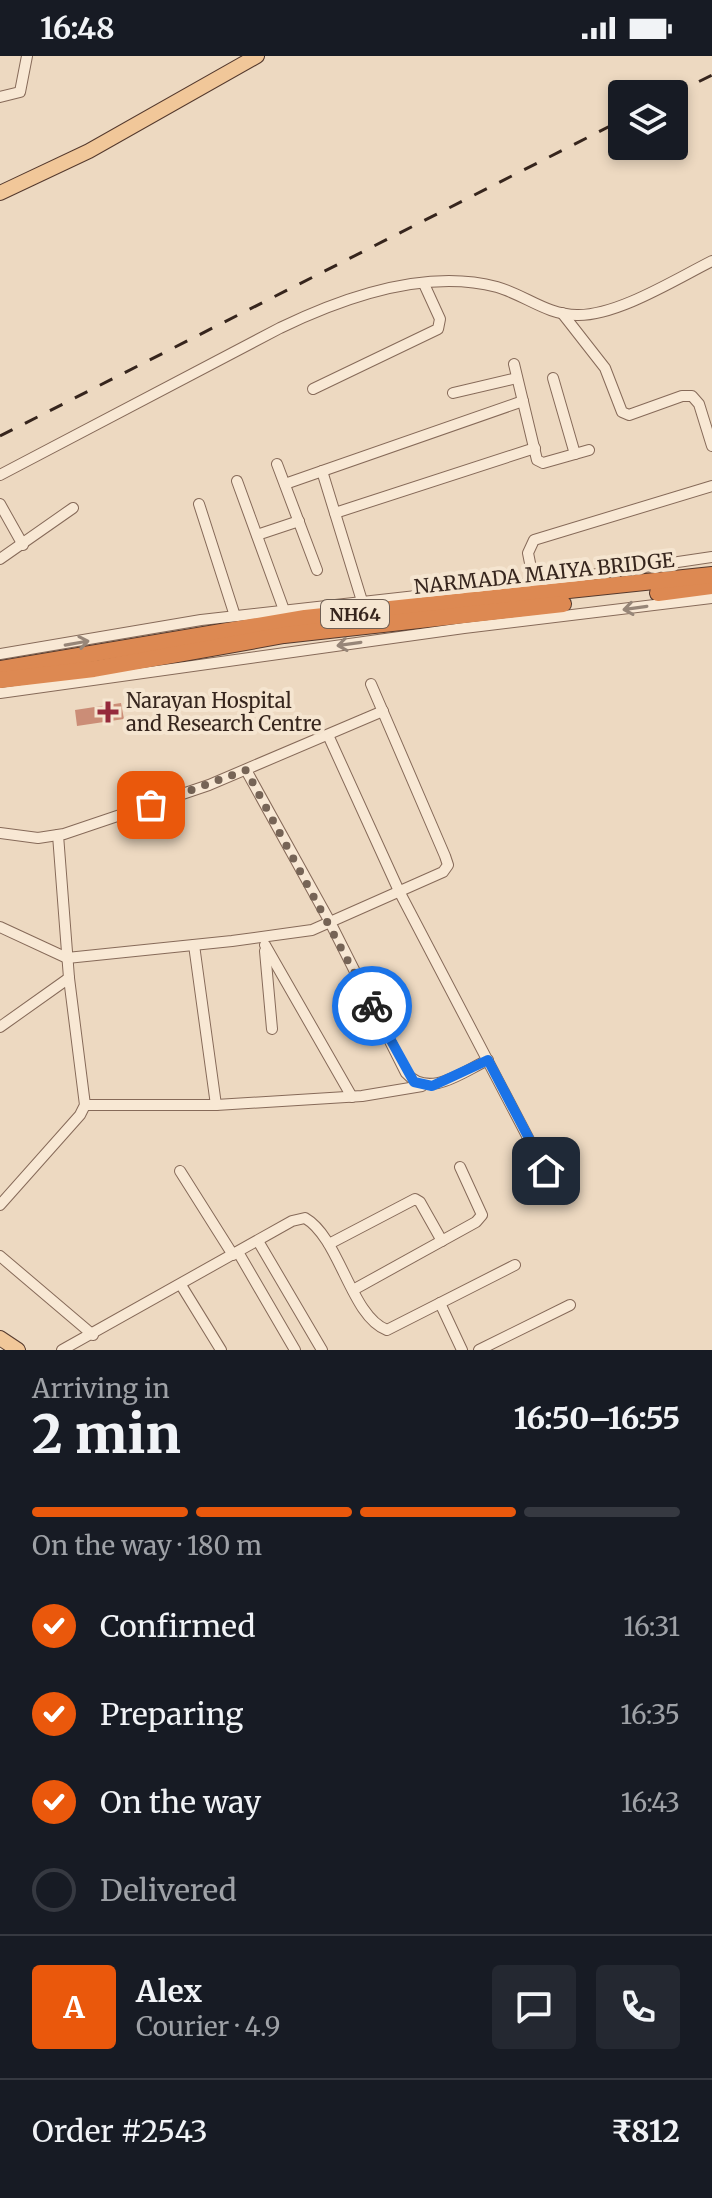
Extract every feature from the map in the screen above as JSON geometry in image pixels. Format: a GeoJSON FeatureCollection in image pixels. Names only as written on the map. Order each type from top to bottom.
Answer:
{"type":"FeatureCollection","features":[{"type":"Feature","properties":{"kind":"highway","name":"NARMADA MAIYA BRIDGE"},"geometry":{"type":"LineString","coordinates":[[0,669],[305,618],[712,575]]}},
{"type":"Feature","properties":{"kind":"highway","name":"NH64"},"geometry":{"type":"LineString","coordinates":[[0,680],[94,669],[284,635],[712,586]]}},
{"type":"Feature","properties":{"kind":"main road"},"geometry":{"type":"LineString","coordinates":[[0,193],[89,151],[257,56]]}},
{"type":"Feature","properties":{"kind":"main road"},"geometry":{"type":"LineString","coordinates":[[0,1338],[18,1350]]}},
{"type":"Feature","properties":{"kind":"street"},"geometry":{"type":"LineString","coordinates":[[0,97],[20,92],[27,56]]}},
{"type":"Feature","properties":{"kind":"street"},"geometry":{"type":"LineString","coordinates":[[0,475],[323,307],[366,294],[452,282],[490,286],[543,309],[562,313],[597,313],[712,261]]}},
{"type":"Feature","properties":{"kind":"street"},"geometry":{"type":"LineString","coordinates":[[313,389],[438,329],[440,319],[424,284]]}},
{"type":"Feature","properties":{"kind":"street"},"geometry":{"type":"LineString","coordinates":[[562,313],[605,368],[622,412],[629,415],[682,396],[692,396],[699,404],[712,446]]}},
{"type":"Feature","properties":{"kind":"street"},"geometry":{"type":"LineString","coordinates":[[514,364],[537,460],[543,463],[589,450]]}},
{"type":"Feature","properties":{"kind":"street"},"geometry":{"type":"LineString","coordinates":[[453,393],[517,378]]}},
{"type":"Feature","properties":{"kind":"street"},"geometry":{"type":"LineString","coordinates":[[553,378],[575,454]]}},
{"type":"Feature","properties":{"kind":"street"},"geometry":{"type":"LineString","coordinates":[[285,484],[523,401]]}},
{"type":"Feature","properties":{"kind":"street"},"geometry":{"type":"LineString","coordinates":[[335,513],[535,448]]}},
{"type":"Feature","properties":{"kind":"street"},"geometry":{"type":"LineString","coordinates":[[277,464],[317,570]]}},
{"type":"Feature","properties":{"kind":"street"},"geometry":{"type":"LineString","coordinates":[[322,471],[362,601]]}},
{"type":"Feature","properties":{"kind":"street"},"geometry":{"type":"LineString","coordinates":[[237,481],[284,610]]}},
{"type":"Feature","properties":{"kind":"street"},"geometry":{"type":"LineString","coordinates":[[534,583],[528,553],[534,540],[712,486]]}},
{"type":"Feature","properties":{"kind":"street"},"geometry":{"type":"LineString","coordinates":[[0,504],[23,545]]}},
{"type":"Feature","properties":{"kind":"street"},"geometry":{"type":"LineString","coordinates":[[199,504],[235,616]]}},
{"type":"Feature","properties":{"kind":"street"},"geometry":{"type":"LineString","coordinates":[[0,559],[73,508]]}},
{"type":"Feature","properties":{"kind":"street"},"geometry":{"type":"LineString","coordinates":[[257,535],[299,521]]}},
{"type":"Feature","properties":{"kind":"street","name":"NH64"},"geometry":{"type":"LineString","coordinates":[[0,654],[235,616],[534,583],[712,557]]}},
{"type":"Feature","properties":{"kind":"street"},"geometry":{"type":"LineString","coordinates":[[0,693],[464,628],[712,598]]}},
{"type":"Feature","properties":{"kind":"street"},"geometry":{"type":"LineString","coordinates":[[0,927],[67,958],[264,941],[312,930],[443,872],[448,865],[371,684]]}},
{"type":"Feature","properties":{"kind":"street"},"geometry":{"type":"LineString","coordinates":[[0,833],[38,838],[58,835],[246,770],[383,711]]}},
{"type":"Feature","properties":{"kind":"street"},"geometry":{"type":"LineString","coordinates":[[328,735],[399,891],[560,1199]]}},
{"type":"Feature","properties":{"kind":"street"},"geometry":{"type":"LineString","coordinates":[[246,770],[330,922],[406,1073],[422,1086]]}},
{"type":"Feature","properties":{"kind":"street"},"geometry":{"type":"LineString","coordinates":[[0,1205],[80,1115],[85,1105],[67,958],[58,835]]}},
{"type":"Feature","properties":{"kind":"street"},"geometry":{"type":"LineString","coordinates":[[264,941],[272,1029]]}},
{"type":"Feature","properties":{"kind":"street"},"geometry":{"type":"LineString","coordinates":[[264,941],[352,1097]]}},
{"type":"Feature","properties":{"kind":"street"},"geometry":{"type":"LineString","coordinates":[[194,945],[216,1105]]}},
{"type":"Feature","properties":{"kind":"street"},"geometry":{"type":"LineString","coordinates":[[0,1027],[69,978]]}},
{"type":"Feature","properties":{"kind":"street"},"geometry":{"type":"LineString","coordinates":[[85,1105],[216,1105],[352,1097],[432,1086],[488,1060]]}},
{"type":"Feature","properties":{"kind":"street"},"geometry":{"type":"LineString","coordinates":[[353,1290],[482,1215],[460,1167]]}},
{"type":"Feature","properties":{"kind":"street"},"geometry":{"type":"LineString","coordinates":[[180,1171],[295,1350]]}},
{"type":"Feature","properties":{"kind":"street"},"geometry":{"type":"LineString","coordinates":[[329,1244],[415,1199],[420,1202],[442,1241]]}},
{"type":"Feature","properties":{"kind":"street"},"geometry":{"type":"LineString","coordinates":[[62,1350],[305,1218],[313,1223],[329,1244],[353,1290],[379,1327],[387,1330],[515,1265]]}},
{"type":"Feature","properties":{"kind":"street"},"geometry":{"type":"LineString","coordinates":[[258,1241],[322,1350]]}},
{"type":"Feature","properties":{"kind":"street"},"geometry":{"type":"LineString","coordinates":[[0,1256],[93,1335]]}},
{"type":"Feature","properties":{"kind":"street"},"geometry":{"type":"LineString","coordinates":[[181,1285],[221,1350]]}},
{"type":"Feature","properties":{"kind":"street"},"geometry":{"type":"LineString","coordinates":[[440,1303],[462,1350]]}},
{"type":"Feature","properties":{"kind":"street"},"geometry":{"type":"LineString","coordinates":[[479,1350],[570,1305]]}},
{"type":"Feature","properties":{"kind":"building"},"geometry":{"type":"Polygon","coordinates":[[[121,703],[124,719],[77,726],[75,710],[121,703]]]}},
{"type":"Feature","properties":{"kind":"railway"},"geometry":{"type":"LineString","coordinates":[[688,87],[712,75]]}},
{"type":"Feature","properties":{"kind":"railway"},"geometry":{"type":"LineString","coordinates":[[0,436],[608,127]]}},
{"type":"Feature","properties":{"kind":"way so far"},"geometry":{"type":"LineString","coordinates":[[151,805],[246,770],[330,922],[372,1006]]}},
{"type":"Feature","properties":{"kind":"place","name":"Narayan Hospital and Research Centre"},"geometry":{"type":"Point","coordinates":[108,712]}},
{"type":"Feature","properties":{"kind":"route"},"geometry":{"type":"LineString","coordinates":[[372,1006],[406,1073],[422,1086],[432,1086],[488,1060],[546,1171]]}}]}
